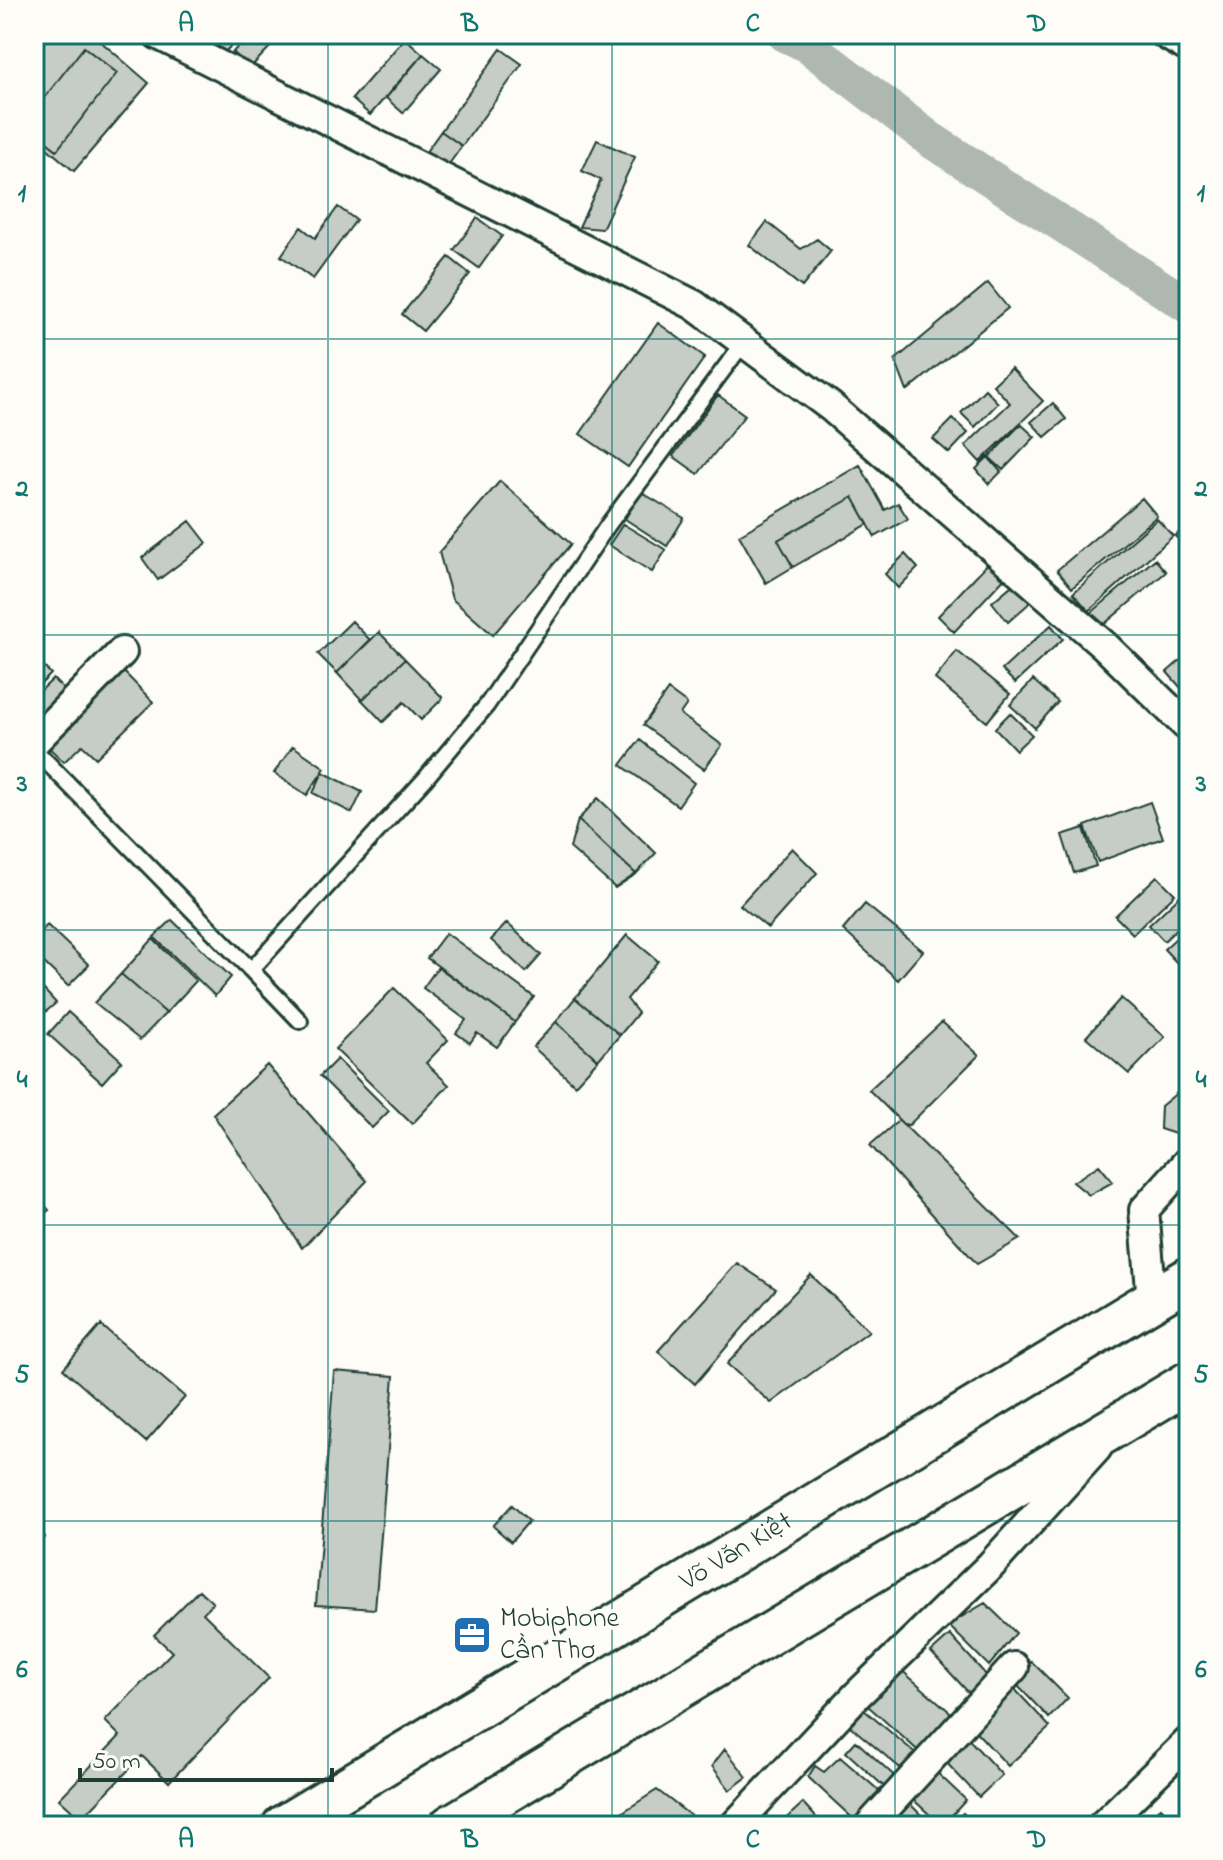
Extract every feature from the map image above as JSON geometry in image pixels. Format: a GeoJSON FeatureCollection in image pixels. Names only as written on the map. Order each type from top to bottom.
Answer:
{"type":"FeatureCollection","features":[{"type":"Feature","properties":{"kind":"main road","name":"Võ Văn Kiệt"},"geometry":{"type":"LineString","coordinates":[[283,1826],[1189,1278]]}},
{"type":"Feature","properties":{"kind":"main road"},"geometry":{"type":"LineString","coordinates":[[450,1826],[1189,1382]]}},
{"type":"Feature","properties":{"kind":"street"},"geometry":{"type":"LineString","coordinates":[[157,34],[694,305],[831,407],[1105,646],[1189,728]]}},
{"type":"Feature","properties":{"kind":"street"},"geometry":{"type":"LineString","coordinates":[[1165,34],[1189,48]]}},
{"type":"Feature","properties":{"kind":"street"},"geometry":{"type":"LineString","coordinates":[[34,742],[122,652]]}},
{"type":"Feature","properties":{"kind":"street"},"geometry":{"type":"LineString","coordinates":[[1152,1300],[1144,1210],[1189,1160]]}},
{"type":"Feature","properties":{"kind":"street"},"geometry":{"type":"LineString","coordinates":[[734,1826],[857,1695],[991,1565],[1116,1426]]}},
{"type":"Feature","properties":{"kind":"street"},"geometry":{"type":"LineString","coordinates":[[869,1826],[1014,1667]]}},
{"type":"Feature","properties":{"kind":"street"},"geometry":{"type":"LineString","coordinates":[[1102,1826],[1189,1741]]}},
{"type":"Feature","properties":{"kind":"lane"},"geometry":{"type":"LineString","coordinates":[[253,973],[487,705],[608,525],[744,342]]}},
{"type":"Feature","properties":{"kind":"lane"},"geometry":{"type":"LineString","coordinates":[[34,749],[300,1021]]}},
{"type":"Feature","properties":{"kind":"building"},"geometry":{"type":"Polygon","coordinates":[[[34,34],[92,34],[149,83],[74,171],[34,137],[34,34]]]}},
{"type":"Feature","properties":{"kind":"building"},"geometry":{"type":"Polygon","coordinates":[[[205,34],[242,34],[225,52],[205,34]]]}},
{"type":"Feature","properties":{"kind":"building"},"geometry":{"type":"Polygon","coordinates":[[[249,34],[258,34],[271,46],[250,68],[233,52],[249,34]]]}},
{"type":"Feature","properties":{"kind":"building"},"geometry":{"type":"Polygon","coordinates":[[[258,34],[281,34],[271,46],[258,34]]]}},
{"type":"Feature","properties":{"kind":"building"},"geometry":{"type":"Polygon","coordinates":[[[405,38],[423,54],[370,115],[352,99],[405,38]]]}},
{"type":"Feature","properties":{"kind":"building"},"geometry":{"type":"Polygon","coordinates":[[[84,47],[117,73],[57,150],[34,132],[34,111],[84,47]]]}},
{"type":"Feature","properties":{"kind":"building"},"geometry":{"type":"Polygon","coordinates":[[[501,49],[522,64],[462,146],[441,131],[501,49]]]}},
{"type":"Feature","properties":{"kind":"building"},"geometry":{"type":"Polygon","coordinates":[[[423,54],[441,69],[403,113],[386,98],[423,54]]]}},
{"type":"Feature","properties":{"kind":"building"},"geometry":{"type":"Polygon","coordinates":[[[441,131],[462,146],[441,175],[420,160],[441,131]]]}},
{"type":"Feature","properties":{"kind":"building"},"geometry":{"type":"Polygon","coordinates":[[[597,140],[635,157],[602,229],[579,227],[601,180],[582,171],[597,140]]]}},
{"type":"Feature","properties":{"kind":"building"},"geometry":{"type":"Polygon","coordinates":[[[338,207],[356,220],[313,279],[281,256],[301,227],[315,238],[338,207]]]}},
{"type":"Feature","properties":{"kind":"building"},"geometry":{"type":"Polygon","coordinates":[[[477,218],[502,236],[479,268],[454,250],[477,218]]]}},
{"type":"Feature","properties":{"kind":"building"},"geometry":{"type":"Polygon","coordinates":[[[767,222],[801,249],[817,239],[831,251],[802,287],[749,245],[767,222]]]}},
{"type":"Feature","properties":{"kind":"building"},"geometry":{"type":"Polygon","coordinates":[[[449,257],[470,274],[423,331],[402,314],[449,257]]]}},
{"type":"Feature","properties":{"kind":"building"},"geometry":{"type":"Polygon","coordinates":[[[988,283],[1008,308],[907,391],[895,360],[988,283]]]}},
{"type":"Feature","properties":{"kind":"building"},"geometry":{"type":"Polygon","coordinates":[[[658,323],[705,357],[628,467],[580,434],[658,323]]]}},
{"type":"Feature","properties":{"kind":"building"},"geometry":{"type":"Polygon","coordinates":[[[1011,368],[1043,401],[980,462],[965,446],[1010,403],[993,385],[1011,368]]]}},
{"type":"Feature","properties":{"kind":"building"},"geometry":{"type":"Polygon","coordinates":[[[985,389],[998,403],[975,427],[961,413],[985,389]]]}},
{"type":"Feature","properties":{"kind":"building"},"geometry":{"type":"Polygon","coordinates":[[[718,395],[745,415],[698,474],[673,456],[718,395]]]}},
{"type":"Feature","properties":{"kind":"building"},"geometry":{"type":"Polygon","coordinates":[[[1053,403],[1066,419],[1045,437],[1031,422],[1053,403]]]}},
{"type":"Feature","properties":{"kind":"building"},"geometry":{"type":"Polygon","coordinates":[[[953,419],[968,433],[949,453],[933,439],[953,419]]]}},
{"type":"Feature","properties":{"kind":"building"},"geometry":{"type":"Polygon","coordinates":[[[1021,424],[1035,437],[1003,470],[989,457],[1021,424]]]}},
{"type":"Feature","properties":{"kind":"building"},"geometry":{"type":"Polygon","coordinates":[[[988,457],[1001,472],[989,484],[976,469],[988,457]]]}},
{"type":"Feature","properties":{"kind":"building"},"geometry":{"type":"Polygon","coordinates":[[[860,465],[885,510],[898,503],[908,519],[875,537],[853,497],[778,540],[793,567],[766,583],[739,535],[860,465]]]}},
{"type":"Feature","properties":{"kind":"building"},"geometry":{"type":"Polygon","coordinates":[[[500,481],[571,544],[493,635],[452,599],[439,552],[500,481]]]}},
{"type":"Feature","properties":{"kind":"building"},"geometry":{"type":"Polygon","coordinates":[[[641,492],[684,518],[667,546],[625,519],[641,492]]]}},
{"type":"Feature","properties":{"kind":"building"},"geometry":{"type":"Polygon","coordinates":[[[853,497],[868,524],[793,567],[778,540],[853,497]]]}},
{"type":"Feature","properties":{"kind":"building"},"geometry":{"type":"Polygon","coordinates":[[[1142,498],[1157,516],[1072,588],[1057,570],[1142,498]]]}},
{"type":"Feature","properties":{"kind":"building"},"geometry":{"type":"Polygon","coordinates":[[[1157,519],[1173,536],[1089,611],[1073,593],[1157,519]]]}},
{"type":"Feature","properties":{"kind":"building"},"geometry":{"type":"Polygon","coordinates":[[[190,521],[207,543],[158,580],[142,558],[190,521]]]}},
{"type":"Feature","properties":{"kind":"building"},"geometry":{"type":"Polygon","coordinates":[[[623,524],[666,550],[652,572],[609,545],[623,524]]]}},
{"type":"Feature","properties":{"kind":"building"},"geometry":{"type":"Polygon","coordinates":[[[1189,524],[1189,551],[1175,536],[1189,524]]]}},
{"type":"Feature","properties":{"kind":"building"},"geometry":{"type":"Polygon","coordinates":[[[905,554],[918,568],[898,588],[885,574],[905,554]]]}},
{"type":"Feature","properties":{"kind":"building"},"geometry":{"type":"Polygon","coordinates":[[[992,559],[1008,574],[954,632],[938,616],[992,559]]]}},
{"type":"Feature","properties":{"kind":"building"},"geometry":{"type":"Polygon","coordinates":[[[1155,559],[1166,572],[1102,626],[1091,613],[1155,559]]]}},
{"type":"Feature","properties":{"kind":"building"},"geometry":{"type":"Polygon","coordinates":[[[1017,581],[1033,600],[1008,622],[992,602],[1017,581]]]}},
{"type":"Feature","properties":{"kind":"building"},"geometry":{"type":"Polygon","coordinates":[[[352,621],[370,640],[337,673],[318,654],[352,621]]]}},
{"type":"Feature","properties":{"kind":"building"},"geometry":{"type":"Polygon","coordinates":[[[1051,625],[1063,639],[1015,683],[1002,670],[1051,625]]]}},
{"type":"Feature","properties":{"kind":"building"},"geometry":{"type":"Polygon","coordinates":[[[379,632],[405,659],[362,700],[337,673],[379,632]]]}},
{"type":"Feature","properties":{"kind":"building"},"geometry":{"type":"Polygon","coordinates":[[[957,651],[1010,694],[987,722],[935,679],[957,651]]]}},
{"type":"Feature","properties":{"kind":"building"},"geometry":{"type":"Polygon","coordinates":[[[1189,653],[1189,697],[1167,672],[1189,653]]]}},
{"type":"Feature","properties":{"kind":"building"},"geometry":{"type":"Polygon","coordinates":[[[34,656],[51,674],[34,691],[34,656]]]}},
{"type":"Feature","properties":{"kind":"building"},"geometry":{"type":"Polygon","coordinates":[[[405,659],[443,698],[421,720],[404,702],[383,722],[362,700],[405,659]]]}},
{"type":"Feature","properties":{"kind":"building"},"geometry":{"type":"Polygon","coordinates":[[[123,671],[153,702],[96,758],[82,745],[64,762],[47,746],[123,671]]]}},
{"type":"Feature","properties":{"kind":"building"},"geometry":{"type":"Polygon","coordinates":[[[53,679],[65,691],[34,721],[34,697],[53,679]]]}},
{"type":"Feature","properties":{"kind":"building"},"geometry":{"type":"Polygon","coordinates":[[[1033,680],[1058,702],[1035,728],[1010,705],[1033,680]]]}},
{"type":"Feature","properties":{"kind":"building"},"geometry":{"type":"Polygon","coordinates":[[[668,690],[687,704],[680,714],[722,745],[704,769],[643,725],[668,690]]]}},
{"type":"Feature","properties":{"kind":"building"},"geometry":{"type":"Polygon","coordinates":[[[1010,713],[1032,735],[1016,750],[995,728],[1010,713]]]}},
{"type":"Feature","properties":{"kind":"building"},"geometry":{"type":"Polygon","coordinates":[[[640,740],[694,783],[678,806],[621,765],[640,740]]]}},
{"type":"Feature","properties":{"kind":"building"},"geometry":{"type":"Polygon","coordinates":[[[293,746],[325,768],[307,795],[274,773],[293,746]]]}},
{"type":"Feature","properties":{"kind":"building"},"geometry":{"type":"Polygon","coordinates":[[[323,772],[362,792],[352,813],[313,793],[323,772]]]}},
{"type":"Feature","properties":{"kind":"building"},"geometry":{"type":"Polygon","coordinates":[[[598,798],[656,853],[636,874],[578,820],[598,798]]]}},
{"type":"Feature","properties":{"kind":"building"},"geometry":{"type":"Polygon","coordinates":[[[1150,802],[1163,838],[1098,862],[1085,826],[1150,802]]]}},
{"type":"Feature","properties":{"kind":"building"},"geometry":{"type":"Polygon","coordinates":[[[578,820],[636,874],[615,888],[570,848],[578,820]]]}},
{"type":"Feature","properties":{"kind":"building"},"geometry":{"type":"Polygon","coordinates":[[[1084,828],[1096,866],[1074,873],[1062,835],[1084,828]]]}},
{"type":"Feature","properties":{"kind":"building"},"geometry":{"type":"Polygon","coordinates":[[[792,848],[817,873],[768,928],[740,905],[792,848]]]}},
{"type":"Feature","properties":{"kind":"building"},"geometry":{"type":"Polygon","coordinates":[[[1157,876],[1175,894],[1133,934],[1115,916],[1157,876]]]}},
{"type":"Feature","properties":{"kind":"building"},"geometry":{"type":"Polygon","coordinates":[[[1189,887],[1189,917],[1164,941],[1149,925],[1189,887]]]}},
{"type":"Feature","properties":{"kind":"building"},"geometry":{"type":"Polygon","coordinates":[[[865,904],[923,951],[898,980],[843,930],[865,904]]]}},
{"type":"Feature","properties":{"kind":"building"},"geometry":{"type":"Polygon","coordinates":[[[172,920],[231,977],[215,996],[154,937],[172,920]]]}},
{"type":"Feature","properties":{"kind":"building"},"geometry":{"type":"Polygon","coordinates":[[[507,923],[541,955],[526,972],[491,940],[507,923]]]}},
{"type":"Feature","properties":{"kind":"building"},"geometry":{"type":"Polygon","coordinates":[[[47,925],[89,965],[68,986],[34,953],[34,939],[47,925]]]}},
{"type":"Feature","properties":{"kind":"building"},"geometry":{"type":"Polygon","coordinates":[[[1189,926],[1189,954],[1178,964],[1164,949],[1189,926]]]}},
{"type":"Feature","properties":{"kind":"building"},"geometry":{"type":"Polygon","coordinates":[[[446,933],[534,997],[515,1022],[427,958],[446,933]]]}},
{"type":"Feature","properties":{"kind":"building"},"geometry":{"type":"Polygon","coordinates":[[[627,935],[658,961],[627,999],[638,1013],[620,1035],[575,998],[627,935]]]}},
{"type":"Feature","properties":{"kind":"building"},"geometry":{"type":"Polygon","coordinates":[[[153,939],[196,981],[166,1013],[121,974],[153,939]]]}},
{"type":"Feature","properties":{"kind":"building"},"geometry":{"type":"Polygon","coordinates":[[[438,967],[515,1022],[497,1047],[477,1033],[470,1043],[456,1033],[466,1020],[423,988],[438,967]]]}},
{"type":"Feature","properties":{"kind":"building"},"geometry":{"type":"Polygon","coordinates":[[[121,974],[166,1013],[140,1040],[94,1003],[121,974]]]}},
{"type":"Feature","properties":{"kind":"building"},"geometry":{"type":"Polygon","coordinates":[[[34,979],[56,1003],[34,1022],[34,979]]]}},
{"type":"Feature","properties":{"kind":"building"},"geometry":{"type":"Polygon","coordinates":[[[394,988],[448,1040],[426,1063],[449,1085],[412,1124],[335,1049],[394,988]]]}},
{"type":"Feature","properties":{"kind":"building"},"geometry":{"type":"Polygon","coordinates":[[[575,998],[620,1035],[598,1060],[556,1022],[575,998]]]}},
{"type":"Feature","properties":{"kind":"building"},"geometry":{"type":"Polygon","coordinates":[[[1121,998],[1165,1037],[1129,1074],[1086,1037],[1121,998]]]}},
{"type":"Feature","properties":{"kind":"building"},"geometry":{"type":"Polygon","coordinates":[[[68,1012],[122,1061],[102,1083],[48,1034],[68,1012]]]}},
{"type":"Feature","properties":{"kind":"building"},"geometry":{"type":"Polygon","coordinates":[[[556,1022],[598,1060],[575,1085],[533,1047],[556,1022]]]}},
{"type":"Feature","properties":{"kind":"building"},"geometry":{"type":"Polygon","coordinates":[[[942,1022],[979,1055],[909,1125],[903,1124],[869,1090],[942,1022]]]}},
{"type":"Feature","properties":{"kind":"building"},"geometry":{"type":"Polygon","coordinates":[[[337,1059],[389,1111],[372,1128],[320,1076],[337,1059]]]}},
{"type":"Feature","properties":{"kind":"building"},"geometry":{"type":"Polygon","coordinates":[[[267,1065],[367,1181],[302,1248],[213,1114],[267,1065]]]}},
{"type":"Feature","properties":{"kind":"building"},"geometry":{"type":"Polygon","coordinates":[[[1189,1083],[1189,1133],[1184,1137],[1160,1129],[1161,1106],[1189,1083]]]}},
{"type":"Feature","properties":{"kind":"building"},"geometry":{"type":"Polygon","coordinates":[[[899,1120],[1020,1239],[977,1264],[870,1145],[899,1120]]]}},
{"type":"Feature","properties":{"kind":"building"},"geometry":{"type":"Polygon","coordinates":[[[1099,1165],[1113,1182],[1089,1195],[1073,1182],[1099,1165]]]}},
{"type":"Feature","properties":{"kind":"building"},"geometry":{"type":"Polygon","coordinates":[[[34,1193],[49,1210],[34,1222],[34,1193]]]}},
{"type":"Feature","properties":{"kind":"building"},"geometry":{"type":"Polygon","coordinates":[[[737,1263],[776,1289],[695,1384],[658,1351],[737,1263]]]}},
{"type":"Feature","properties":{"kind":"building"},"geometry":{"type":"Polygon","coordinates":[[[811,1275],[869,1331],[771,1403],[727,1364],[811,1275]]]}},
{"type":"Feature","properties":{"kind":"building"},"geometry":{"type":"Polygon","coordinates":[[[101,1325],[185,1397],[146,1442],[63,1369],[101,1325]]]}},
{"type":"Feature","properties":{"kind":"building"},"geometry":{"type":"Polygon","coordinates":[[[334,1371],[394,1376],[375,1609],[316,1605],[334,1371]]]}},
{"type":"Feature","properties":{"kind":"building"},"geometry":{"type":"Polygon","coordinates":[[[512,1505],[529,1521],[511,1542],[493,1526],[512,1505]]]}},
{"type":"Feature","properties":{"kind":"building"},"geometry":{"type":"Polygon","coordinates":[[[34,1524],[45,1537],[34,1547],[34,1524]]]}},
{"type":"Feature","properties":{"kind":"building"},"geometry":{"type":"Polygon","coordinates":[[[199,1590],[213,1603],[203,1613],[269,1678],[169,1782],[142,1756],[81,1819],[59,1799],[120,1736],[105,1721],[172,1652],[154,1635],[199,1590]]]}},
{"type":"Feature","properties":{"kind":"building"},"geometry":{"type":"Polygon","coordinates":[[[985,1603],[1016,1633],[989,1666],[948,1625],[985,1603]]]}},
{"type":"Feature","properties":{"kind":"building"},"geometry":{"type":"Polygon","coordinates":[[[950,1635],[987,1676],[969,1693],[931,1652],[950,1635]]]}},
{"type":"Feature","properties":{"kind":"building"},"geometry":{"type":"Polygon","coordinates":[[[1031,1661],[1068,1698],[1049,1718],[1012,1680],[1031,1661]]]}},
{"type":"Feature","properties":{"kind":"building"},"geometry":{"type":"Polygon","coordinates":[[[900,1669],[957,1718],[924,1756],[868,1706],[900,1669]]]}},
{"type":"Feature","properties":{"kind":"building"},"geometry":{"type":"Polygon","coordinates":[[[1010,1684],[1050,1727],[1008,1766],[968,1723],[1010,1684]]]}},
{"type":"Feature","properties":{"kind":"building"},"geometry":{"type":"Polygon","coordinates":[[[864,1710],[925,1761],[911,1777],[850,1726],[864,1710]]]}},
{"type":"Feature","properties":{"kind":"building"},"geometry":{"type":"Polygon","coordinates":[[[965,1735],[1002,1775],[979,1797],[941,1757],[965,1735]]]}},
{"type":"Feature","properties":{"kind":"building"},"geometry":{"type":"Polygon","coordinates":[[[856,1741],[900,1781],[890,1792],[846,1752],[856,1741]]]}},
{"type":"Feature","properties":{"kind":"building"},"geometry":{"type":"Polygon","coordinates":[[[725,1749],[747,1777],[730,1790],[712,1766],[725,1749]]]}},
{"type":"Feature","properties":{"kind":"building"},"geometry":{"type":"Polygon","coordinates":[[[840,1757],[884,1795],[861,1826],[808,1777],[815,1766],[824,1772],[840,1757]]]}},
{"type":"Feature","properties":{"kind":"building"},"geometry":{"type":"Polygon","coordinates":[[[931,1767],[966,1800],[942,1826],[906,1793],[931,1767]]]}},
{"type":"Feature","properties":{"kind":"building"},"geometry":{"type":"Polygon","coordinates":[[[657,1790],[704,1826],[621,1826],[612,1819],[657,1790]]]}},
{"type":"Feature","properties":{"kind":"building"},"geometry":{"type":"Polygon","coordinates":[[[906,1800],[932,1826],[879,1826],[906,1800]]]}},
{"type":"Feature","properties":{"kind":"building"},"geometry":{"type":"Polygon","coordinates":[[[803,1803],[824,1826],[780,1824],[803,1803]]]}},
{"type":"Feature","properties":{"kind":"building"},"geometry":{"type":"Polygon","coordinates":[[[1161,1807],[1179,1826],[1144,1826],[1161,1807]]]}},
{"type":"Feature","properties":{"kind":"building"},"geometry":{"type":"Polygon","coordinates":[[[963,1813],[976,1826],[950,1826],[963,1813]]]}},
{"type":"Feature","properties":{"kind":"waterway"},"geometry":{"type":"LineString","coordinates":[[785,34],[806,44],[931,140],[1189,306]]}},
{"type":"Feature","properties":{"kind":"place","name":"Mobiphone Cần Thơ"},"geometry":{"type":"Point","coordinates":[472,1635]}}]}
